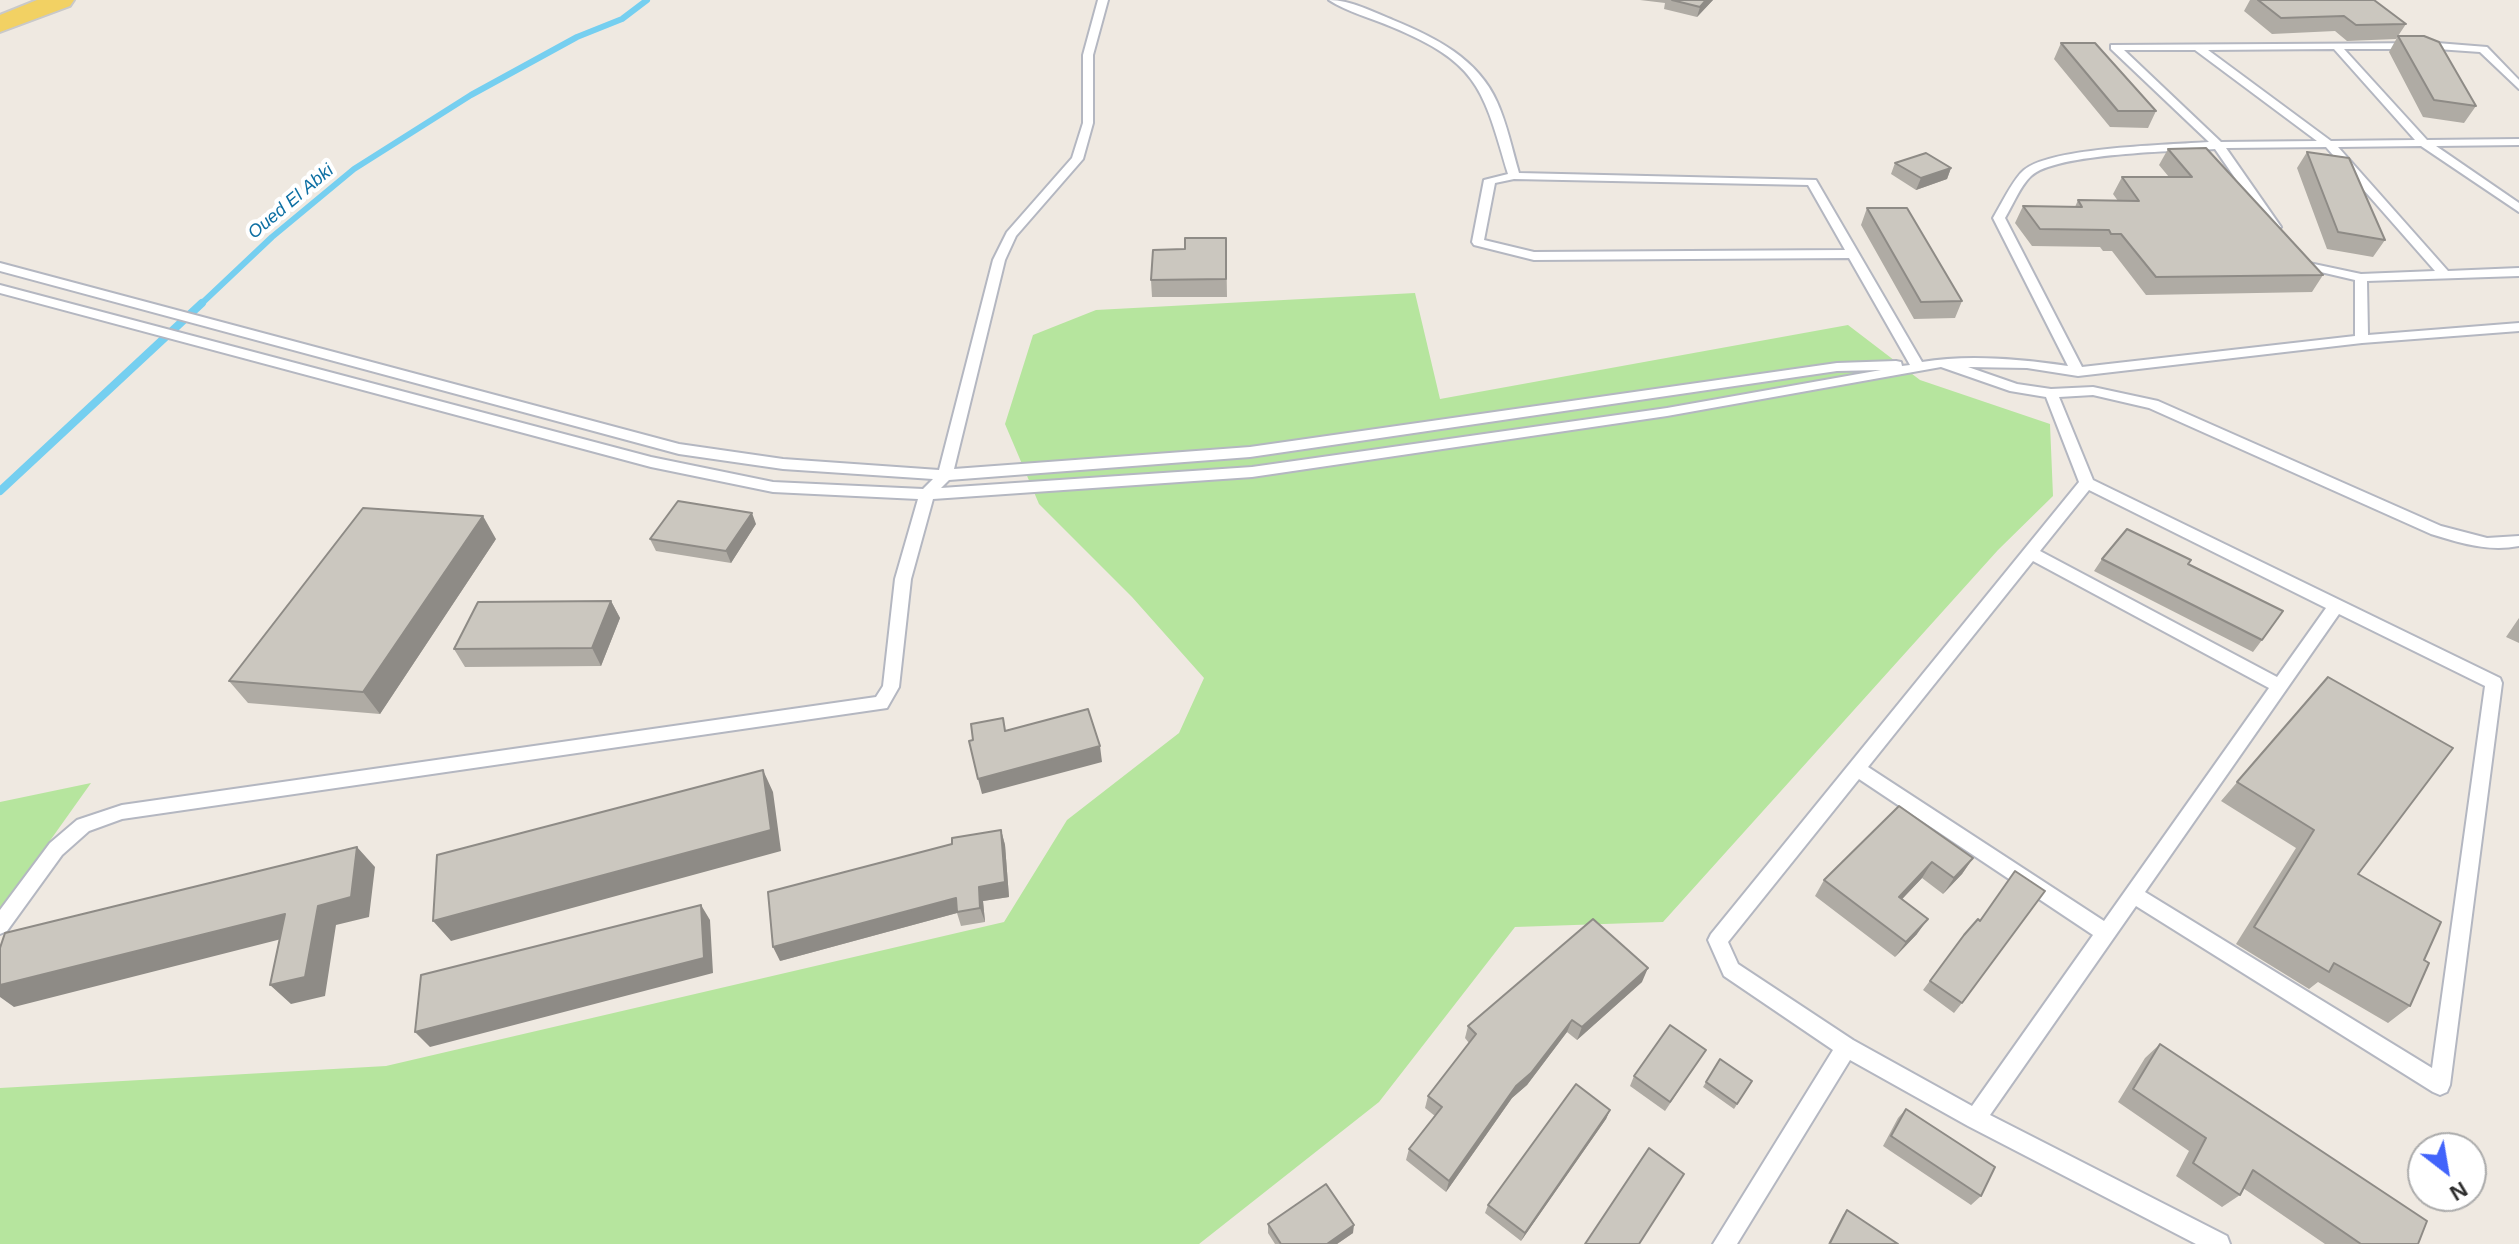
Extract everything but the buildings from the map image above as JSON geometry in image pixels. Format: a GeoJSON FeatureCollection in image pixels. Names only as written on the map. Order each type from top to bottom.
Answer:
{"type":"FeatureCollection","features":[{"type":"Feature","properties":{"kind":"main road"},"geometry":{"type":"LineString","coordinates":[[0,13],[33,0]]}},
{"type":"Feature","properties":{"kind":"main road"},"geometry":{"type":"LineString","coordinates":[[0,24],[61,0]]}},
{"type":"Feature","properties":{"kind":"lane"},"geometry":{"type":"LineString","coordinates":[[0,925],[56,849],[83,825],[122,812],[881,703],[891,687],[903,579],[927,494],[945,475],[999,260],[1011,235],[1066,173],[1083,145],[1088,123],[1088,55],[1103,0]]}},
{"type":"Feature","properties":{"kind":"lane"},"geometry":{"type":"LineString","coordinates":[[1334,0],[1438,46],[1477,77],[1490,98],[1514,176]]}},
{"type":"Feature","properties":{"kind":"lane"},"geometry":{"type":"LineString","coordinates":[[2196,46],[2330,145],[2444,274]]}},
{"type":"Feature","properties":{"kind":"lane"},"geometry":{"type":"LineString","coordinates":[[2336,46],[2425,144],[2519,208]]}},
{"type":"Feature","properties":{"kind":"lane"},"geometry":{"type":"LineString","coordinates":[[2284,241],[2218,145],[2115,47],[2483,49],[2519,86]]}},
{"type":"Feature","properties":{"kind":"lane"},"geometry":{"type":"LineString","coordinates":[[2078,372],[1999,218],[2027,173],[2043,165],[2103,152],[2218,145],[2519,142]]}},
{"type":"Feature","properties":{"kind":"lane"},"geometry":{"type":"LineString","coordinates":[[1853,254],[1534,256],[1478,242],[1490,180],[1514,176],[1812,182],[1916,364]]}},
{"type":"Feature","properties":{"kind":"lane"},"geometry":{"type":"LineString","coordinates":[[2293,253],[2301,265],[2361,278],[2519,272]]}},
{"type":"Feature","properties":{"kind":"lane"},"geometry":{"type":"LineString","coordinates":[[0,267],[679,449],[783,464],[945,475],[1250,452],[1837,367],[2027,364],[2078,372],[2362,339],[2519,327]]}},
{"type":"Feature","properties":{"kind":"lane"},"geometry":{"type":"LineString","coordinates":[[2361,278],[2362,339]]}},
{"type":"Feature","properties":{"kind":"lane"},"geometry":{"type":"LineString","coordinates":[[0,289],[636,458],[773,487],[927,494],[1252,472],[1667,412],[1942,363],[1984,380],[2051,393],[2093,391],[2153,404],[2436,530],[2469,541],[2503,545],[2519,541]]}},
{"type":"Feature","properties":{"kind":"lane"},"geometry":{"type":"LineString","coordinates":[[2051,393],[2087,483],[2494,683],[2440,1085],[2132,894]]}},
{"type":"Feature","properties":{"kind":"lane"},"geometry":{"type":"LineString","coordinates":[[2087,483],[1718,940],[1731,970],[1846,1047],[1975,1119],[2219,1244]]}},
{"type":"Feature","properties":{"kind":"lane"},"geometry":{"type":"LineString","coordinates":[[2031,553],[2279,686]]}},
{"type":"Feature","properties":{"kind":"lane"},"geometry":{"type":"LineString","coordinates":[[1975,1119],[2336,606]]}},
{"type":"Feature","properties":{"kind":"lane"},"geometry":{"type":"LineString","coordinates":[[1856,768],[2105,932]]}},
{"type":"Feature","properties":{"kind":"lane"},"geometry":{"type":"LineString","coordinates":[[1724,1244],[1846,1047]]}},
{"type":"Feature","properties":{"kind":"green space"},"geometry":{"type":"Polygon","coordinates":[[[1415,293],[1440,399],[1848,325],[1920,380],[2050,424],[2053,496],[1998,550],[1663,922],[1515,927],[1379,1102],[1199,1244],[0,1244],[0,1088],[386,1066],[1004,922],[1067,820],[1179,733],[1204,678],[1132,597],[1039,504],[1005,424],[1033,335],[1096,310],[1415,293]]]}},
{"type":"Feature","properties":{"kind":"green space"},"geometry":{"type":"Polygon","coordinates":[[[91,783],[0,911],[0,802],[91,783]]]}},
{"type":"Feature","properties":{"kind":"waterway","name":"Oued El Abki"},"geometry":{"type":"LineString","coordinates":[[200,305],[272,237],[354,169],[471,95],[577,37],[622,19],[647,0]]}},
{"type":"Feature","properties":{"kind":"waterway","name":"Oued El Abki"},"geometry":{"type":"LineString","coordinates":[[0,491],[202,303]]}}]}
